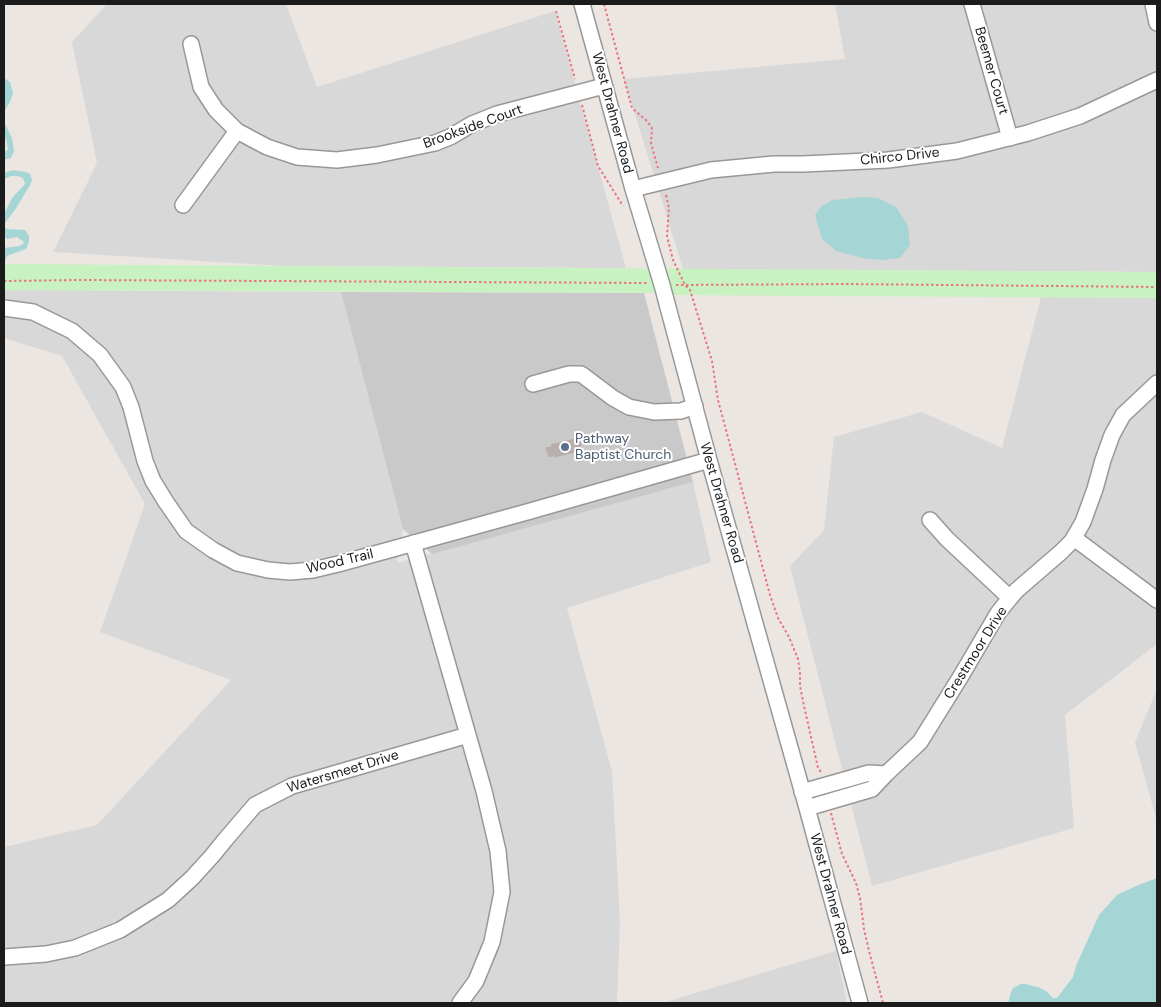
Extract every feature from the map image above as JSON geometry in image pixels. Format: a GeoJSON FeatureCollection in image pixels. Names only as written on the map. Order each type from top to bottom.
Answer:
{"type":"FeatureCollection","features":[{"type":"Feature","properties":{"kind":"street","name":"West Drahner Road"},"geometry":{"type":"LineString","coordinates":[[582,4],[633,189],[662,285],[860,1003]]}},
{"type":"Feature","properties":{"kind":"street","name":"Beemer Court"},"geometry":{"type":"LineString","coordinates":[[972,4],[1010,138]]}},
{"type":"Feature","properties":{"kind":"street"},"geometry":{"type":"LineString","coordinates":[[1153,4],[1157,23]]}},
{"type":"Feature","properties":{"kind":"street","name":"Brookside Court"},"geometry":{"type":"LineString","coordinates":[[191,44],[201,87],[216,110],[237,131],[267,147],[297,157],[338,160],[377,155],[436,143],[472,124],[498,114],[604,86]]}},
{"type":"Feature","properties":{"kind":"street","name":"Chirco Drive"},"geometry":{"type":"LineString","coordinates":[[633,189],[711,170],[774,164],[888,160],[958,151],[1028,133],[1080,116],[1157,80]]}},
{"type":"Feature","properties":{"kind":"street"},"geometry":{"type":"LineString","coordinates":[[183,205],[237,131]]}},
{"type":"Feature","properties":{"kind":"street","name":"Wood Trail"},"geometry":{"type":"LineString","coordinates":[[4,308],[33,312],[72,331],[100,355],[123,387],[131,407],[145,461],[153,481],[186,531],[214,550],[237,562],[268,570],[290,572],[313,570],[709,460]]}},
{"type":"Feature","properties":{"kind":"street"},"geometry":{"type":"LineString","coordinates":[[533,384],[569,374],[581,374],[628,407],[654,412],[681,411],[695,406]]}},
{"type":"Feature","properties":{"kind":"street","name":"Crestmoor Drive"},"geometry":{"type":"LineString","coordinates":[[807,808],[872,789],[920,742],[1010,598],[1074,538],[1084,522],[1112,434],[1123,415],[1157,383]]}},
{"type":"Feature","properties":{"kind":"street"},"geometry":{"type":"LineString","coordinates":[[930,520],[947,539],[1010,598]]}},
{"type":"Feature","properties":{"kind":"street"},"geometry":{"type":"LineString","coordinates":[[1074,538],[1157,600]]}},
{"type":"Feature","properties":{"kind":"street"},"geometry":{"type":"LineString","coordinates":[[413,543],[484,791],[498,851],[502,892],[492,942],[476,981],[460,1003]]}},
{"type":"Feature","properties":{"kind":"street","name":"Watersmeet Drive"},"geometry":{"type":"LineString","coordinates":[[4,957],[46,954],[75,948],[120,930],[174,895],[212,856],[255,805],[292,786],[468,735]]}},
{"type":"Feature","properties":{"kind":"street"},"geometry":{"type":"LineString","coordinates":[[802,792],[869,773],[886,774]]}},
{"type":"Feature","properties":{"kind":"path"},"geometry":{"type":"LineString","coordinates":[[604,4],[632,108],[648,121],[652,128],[652,143],[669,208],[667,236],[673,260],[684,285],[690,290],[712,361],[718,400],[770,595],[778,618],[789,637],[798,659],[801,693],[818,768],[828,784]]}},
{"type":"Feature","properties":{"kind":"path"},"geometry":{"type":"LineString","coordinates":[[556,11],[598,166],[625,209]]}},
{"type":"Feature","properties":{"kind":"path"},"geometry":{"type":"LineString","coordinates":[[4,281],[1157,287]]}},
{"type":"Feature","properties":{"kind":"path"},"geometry":{"type":"LineString","coordinates":[[828,802],[842,854],[856,883],[868,951],[883,1003]]}},
{"type":"Feature","properties":{"kind":"shaded area"},"geometry":{"type":"Polygon","coordinates":[[[107,4],[286,4],[317,87],[555,11],[626,268],[284,266],[53,252],[97,163],[72,42],[107,4]]]}},
{"type":"Feature","properties":{"kind":"shaded area"},"geometry":{"type":"Polygon","coordinates":[[[835,4],[1157,4],[1157,272],[683,269],[624,79],[845,59],[835,4]]]}},
{"type":"Feature","properties":{"kind":"shaded area"},"geometry":{"type":"Polygon","coordinates":[[[4,290],[341,292],[403,529],[397,563],[693,482],[711,562],[567,608],[612,771],[620,922],[617,1003],[4,1003],[4,847],[97,825],[231,680],[100,632],[145,504],[62,356],[4,338],[4,290]]]}},
{"type":"Feature","properties":{"kind":"shaded area"},"geometry":{"type":"Polygon","coordinates":[[[341,292],[644,293],[693,482],[432,554],[403,529],[341,292]]]}},
{"type":"Feature","properties":{"kind":"shaded area"},"geometry":{"type":"Polygon","coordinates":[[[1041,297],[1157,298],[1157,644],[1065,715],[1074,828],[872,886],[790,566],[824,530],[834,437],[922,412],[1002,448],[1041,297]]]}},
{"type":"Feature","properties":{"kind":"shaded area"},"geometry":{"type":"Polygon","coordinates":[[[1157,689],[1157,822],[1135,742],[1157,689]]]}},
{"type":"Feature","properties":{"kind":"shaded area"},"geometry":{"type":"Polygon","coordinates":[[[836,951],[847,1003],[662,1003],[836,951]]]}},
{"type":"Feature","properties":{"kind":"green space"},"geometry":{"type":"Polygon","coordinates":[[[4,264],[1157,272],[1157,298],[666,295],[666,293],[4,290],[4,264]]]}},
{"type":"Feature","properties":{"kind":"water"},"geometry":{"type":"Polygon","coordinates":[[[4,78],[10,82],[13,93],[4,112],[5,95],[4,78]]]}},
{"type":"Feature","properties":{"kind":"water"},"geometry":{"type":"Polygon","coordinates":[[[4,122],[12,138],[14,151],[11,158],[4,160],[4,153],[8,149],[4,136],[4,122]]]}},
{"type":"Feature","properties":{"kind":"water"},"geometry":{"type":"Polygon","coordinates":[[[13,170],[26,172],[30,174],[32,180],[30,185],[4,224],[4,214],[12,198],[25,184],[23,178],[18,176],[4,179],[4,173],[13,170]]]}},
{"type":"Feature","properties":{"kind":"water"},"geometry":{"type":"Polygon","coordinates":[[[864,197],[878,198],[896,207],[908,226],[910,245],[900,258],[883,260],[862,258],[836,251],[822,239],[815,215],[821,207],[832,200],[864,197]]]}},
{"type":"Feature","properties":{"kind":"water"},"geometry":{"type":"Polygon","coordinates":[[[4,227],[7,229],[25,230],[29,236],[29,242],[26,249],[7,256],[4,264],[4,248],[19,246],[24,242],[17,237],[7,239],[4,236],[4,227]]]}},
{"type":"Feature","properties":{"kind":"water"},"geometry":{"type":"Polygon","coordinates":[[[1157,878],[1157,1003],[1008,1003],[1013,988],[1021,984],[1038,987],[1046,991],[1053,998],[1057,998],[1073,977],[1099,915],[1117,895],[1157,878]]]}},
{"type":"Feature","properties":{"kind":"building","name":"Pathway Baptist Church"},"geometry":{"type":"Polygon","coordinates":[[[579,438],[582,450],[549,457],[546,448],[579,438]]]}},
{"type":"Feature","properties":{"kind":"place","name":"Pathway Baptist Church"},"geometry":{"type":"Point","coordinates":[565,447]}}]}
